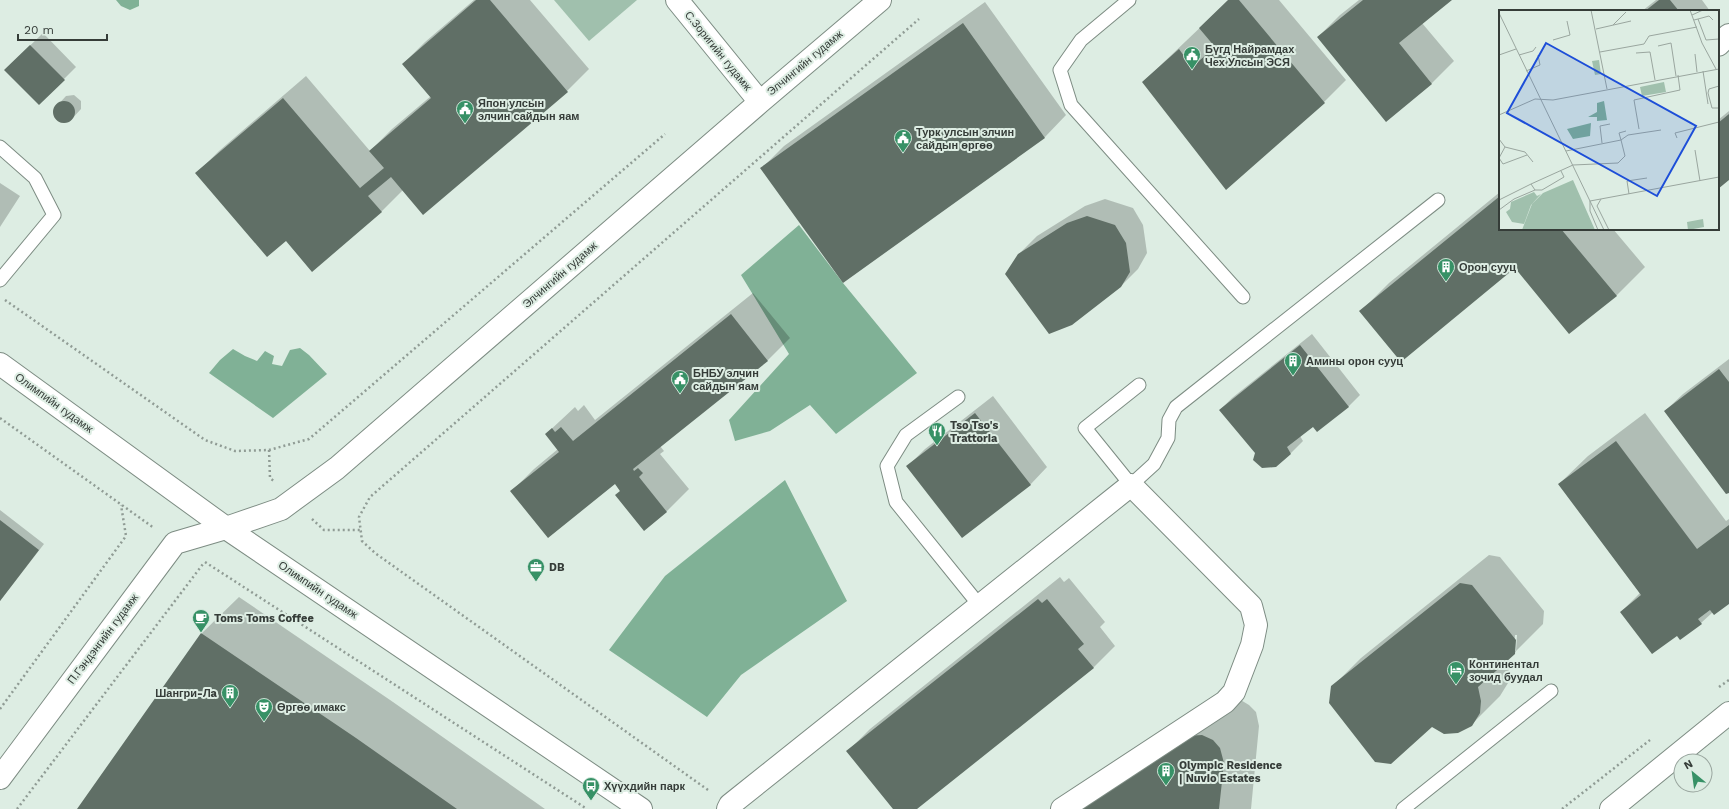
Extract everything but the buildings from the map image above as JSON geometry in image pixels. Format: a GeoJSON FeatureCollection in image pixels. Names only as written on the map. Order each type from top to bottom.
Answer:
{"type":"FeatureCollection","features":[{"type":"Feature","properties":{"kind":"street","name":"С.Зоригийн гудамж"},"geometry":{"type":"LineString","coordinates":[[677,0],[760,102]]}},
{"type":"Feature","properties":{"kind":"street","name":"Элчингийн гудамж"},"geometry":{"type":"LineString","coordinates":[[226,528],[281,509],[337,468],[880,0]]}},
{"type":"Feature","properties":{"kind":"street"},"geometry":{"type":"LineString","coordinates":[[1719,44],[1729,34]]}},
{"type":"Feature","properties":{"kind":"street","name":"Олимпийн гудамж"},"geometry":{"type":"LineString","coordinates":[[0,364],[226,528],[641,809]]}},
{"type":"Feature","properties":{"kind":"street"},"geometry":{"type":"LineString","coordinates":[[729,807],[1131,485],[1251,606],[1256,625],[1252,645],[1234,692],[1225,702],[1062,809]]}},
{"type":"Feature","properties":{"kind":"street"},"geometry":{"type":"LineString","coordinates":[[175,543],[226,528]]}},
{"type":"Feature","properties":{"kind":"street","name":"П.Гэндэнгийн гудамж"},"geometry":{"type":"LineString","coordinates":[[0,778],[175,543]]}},
{"type":"Feature","properties":{"kind":"street"},"geometry":{"type":"LineString","coordinates":[[1611,809],[1729,713]]}},
{"type":"Feature","properties":{"kind":"lane"},"geometry":{"type":"LineString","coordinates":[[1129,0],[1081,40],[1060,70],[1071,105],[1243,297]]}},
{"type":"Feature","properties":{"kind":"lane"},"geometry":{"type":"LineString","coordinates":[[0,147],[35,178],[54,215],[0,280]]}},
{"type":"Feature","properties":{"kind":"lane"},"geometry":{"type":"LineString","coordinates":[[1138,385],[1085,428],[1131,485],[1154,464],[1168,438],[1169,420],[1176,407],[1438,200]]}},
{"type":"Feature","properties":{"kind":"lane"},"geometry":{"type":"LineString","coordinates":[[958,396],[906,435],[887,466],[896,502],[980,606]]}},
{"type":"Feature","properties":{"kind":"lane"},"geometry":{"type":"LineString","coordinates":[[1403,809],[1551,691]]}},
{"type":"Feature","properties":{"kind":"path"},"geometry":{"type":"LineString","coordinates":[[729,807],[375,553],[362,541],[359,517],[370,497],[919,19]]}},
{"type":"Feature","properties":{"kind":"path"},"geometry":{"type":"LineString","coordinates":[[0,297],[205,440],[235,451],[269,450],[309,439],[665,134]]}},
{"type":"Feature","properties":{"kind":"path"},"geometry":{"type":"LineString","coordinates":[[0,418],[175,543],[587,809]]}},
{"type":"Feature","properties":{"kind":"path"},"geometry":{"type":"LineString","coordinates":[[0,709],[126,536],[121,505]]}},
{"type":"Feature","properties":{"kind":"path"},"geometry":{"type":"LineString","coordinates":[[18,809],[204,562]]}},
{"type":"Feature","properties":{"kind":"path"},"geometry":{"type":"LineString","coordinates":[[1716,689],[1729,680]]}},
{"type":"Feature","properties":{"kind":"path"},"geometry":{"type":"LineString","coordinates":[[1562,809],[1653,738]]}},
{"type":"Feature","properties":{"kind":"green space"},"geometry":{"type":"Polygon","coordinates":[[[116,0],[139,0],[139,6],[130,10],[121,6],[116,0]]]}},
{"type":"Feature","properties":{"kind":"green space"},"geometry":{"type":"Polygon","coordinates":[[[554,0],[637,0],[589,41],[554,0]]]}},
{"type":"Feature","properties":{"kind":"green space"},"geometry":{"type":"Polygon","coordinates":[[[799,225],[843,283],[917,373],[836,434],[810,405],[770,431],[735,441],[729,420],[789,354],[741,275],[799,225]]]}},
{"type":"Feature","properties":{"kind":"green space"},"geometry":{"type":"Polygon","coordinates":[[[300,348],[309,355],[327,374],[273,418],[209,373],[220,360],[233,349],[257,361],[265,351],[274,356],[272,364],[282,366],[290,350],[300,348]]]}},
{"type":"Feature","properties":{"kind":"green space"},"geometry":{"type":"Polygon","coordinates":[[[785,480],[847,601],[741,675],[707,717],[609,650],[665,576],[785,480]]]}},
{"type":"Feature","properties":{"kind":"place","name":"Бүгд Найрамдах Чех Улсын ЭСЯ"},"geometry":{"type":"Point","coordinates":[1192,70]}},
{"type":"Feature","properties":{"kind":"place","name":"Япон улсын элчин сайдын яам"},"geometry":{"type":"Point","coordinates":[465,124]}},
{"type":"Feature","properties":{"kind":"place","name":"Турк улсын элчин сайдын өргөө"},"geometry":{"type":"Point","coordinates":[903,153]}},
{"type":"Feature","properties":{"kind":"place","name":"Орон сууц"},"geometry":{"type":"Point","coordinates":[1446,282]}},
{"type":"Feature","properties":{"kind":"place","name":"Амины орон сууц"},"geometry":{"type":"Point","coordinates":[1293,376]}},
{"type":"Feature","properties":{"kind":"place","name":"БНБУ элчин сайдын яам"},"geometry":{"type":"Point","coordinates":[680,394]}},
{"type":"Feature","properties":{"kind":"place","name":"Tso Tso's Trattoria"},"geometry":{"type":"Point","coordinates":[937,446]}},
{"type":"Feature","properties":{"kind":"place","name":"DB"},"geometry":{"type":"Point","coordinates":[536,582]}},
{"type":"Feature","properties":{"kind":"place","name":"Toms Toms Coffee"},"geometry":{"type":"Point","coordinates":[201,633]}},
{"type":"Feature","properties":{"kind":"place","name":"Континентал зочид буудал"},"geometry":{"type":"Point","coordinates":[1456,685]}},
{"type":"Feature","properties":{"kind":"place","name":"Шангри-Лa"},"geometry":{"type":"Point","coordinates":[230,708]}},
{"type":"Feature","properties":{"kind":"place","name":"Өргөө имакс"},"geometry":{"type":"Point","coordinates":[264,722]}},
{"type":"Feature","properties":{"kind":"place","name":"Olympic Residence | Nuvio Estates"},"geometry":{"type":"Point","coordinates":[1166,786]}},
{"type":"Feature","properties":{"kind":"place","name":"Хүүхдийн парк"},"geometry":{"type":"Point","coordinates":[591,801]}}]}
